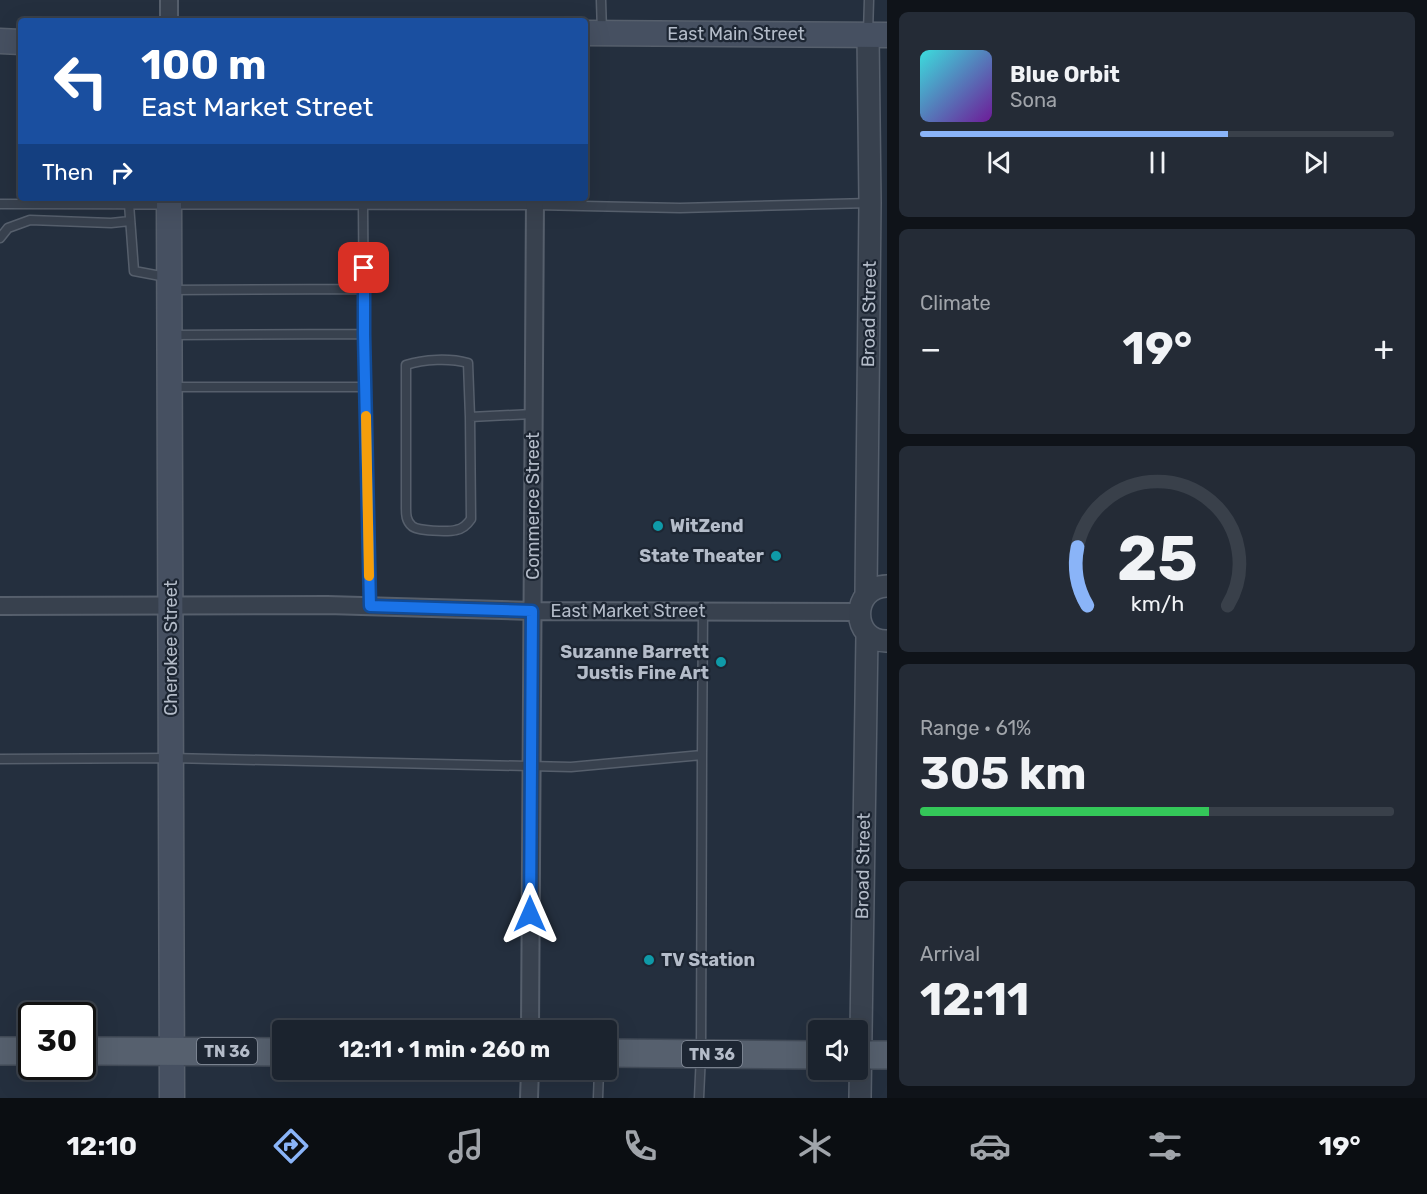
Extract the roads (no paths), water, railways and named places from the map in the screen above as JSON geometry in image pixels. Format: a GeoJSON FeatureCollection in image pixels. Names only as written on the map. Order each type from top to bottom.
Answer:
{"type":"FeatureCollection","features":[{"type":"Feature","properties":{"kind":"main road","name":"East Main Street"},"geometry":{"type":"LineString","coordinates":[[593,33],[878,35]]}},
{"type":"Feature","properties":{"kind":"main road"},"geometry":{"type":"LineString","coordinates":[[0,41],[18,42]]}},
{"type":"Feature","properties":{"kind":"main road","name":"Cherokee Street"},"geometry":{"type":"LineString","coordinates":[[170,201],[172,1098]]}},
{"type":"Feature","properties":{"kind":"main road"},"geometry":{"type":"LineString","coordinates":[[0,1051],[18,1051]]}},
{"type":"Feature","properties":{"kind":"main road","name":"TN 36"},"geometry":{"type":"LineString","coordinates":[[96,1051],[272,1052]]}},
{"type":"Feature","properties":{"kind":"main road","name":"TN 36"},"geometry":{"type":"LineString","coordinates":[[617,1053],[808,1055]]}},
{"type":"Feature","properties":{"kind":"main road"},"geometry":{"type":"LineString","coordinates":[[868,1055],[887,1055]]}},
{"type":"Feature","properties":{"kind":"street"},"geometry":{"type":"LineString","coordinates":[[169,0],[169,18]]}},
{"type":"Feature","properties":{"kind":"street","name":"Broad Street"},"geometry":{"type":"LineString","coordinates":[[861,1020],[877,638],[860,620],[863,603],[878,203],[878,35]]}},
{"type":"Feature","properties":{"kind":"street","name":"Commerce Street"},"geometry":{"type":"LineString","coordinates":[[530,1020],[535,202]]}},
{"type":"Feature","properties":{"kind":"street"},"geometry":{"type":"LineString","coordinates":[[863,603],[876,586],[887,586]]}},
{"type":"Feature","properties":{"kind":"street","name":"East Market Street"},"geometry":{"type":"LineString","coordinates":[[0,606],[370,606],[532,611],[703,611],[863,603]]}},
{"type":"Feature","properties":{"kind":"street"},"geometry":{"type":"LineString","coordinates":[[529,1098],[530,1080]]}},
{"type":"Feature","properties":{"kind":"street","name":"Broad Street"},"geometry":{"type":"LineString","coordinates":[[860,1080],[860,1098]]}},
{"type":"Feature","properties":{"kind":"lane"},"geometry":{"type":"LineString","coordinates":[[593,33],[601,0]]}},
{"type":"Feature","properties":{"kind":"lane"},"geometry":{"type":"LineString","coordinates":[[869,0],[878,35]]}},
{"type":"Feature","properties":{"kind":"lane"},"geometry":{"type":"LineString","coordinates":[[0,204],[129,204],[170,201],[363,204],[535,202],[680,208],[878,203]]}},
{"type":"Feature","properties":{"kind":"lane"},"geometry":{"type":"LineString","coordinates":[[129,204],[134,271],[170,284],[365,289]]}},
{"type":"Feature","properties":{"kind":"lane"},"geometry":{"type":"LineString","coordinates":[[363,204],[370,606]]}},
{"type":"Feature","properties":{"kind":"lane"},"geometry":{"type":"LineString","coordinates":[[0,238],[8,228],[30,220],[111,223],[130,220]]}},
{"type":"Feature","properties":{"kind":"lane"},"geometry":{"type":"LineString","coordinates":[[170,335],[364,334]]}},
{"type":"Feature","properties":{"kind":"lane"},"geometry":{"type":"LineString","coordinates":[[460,361],[468,363],[470,417],[471,519],[467,526],[456,531],[419,530],[412,527],[406,518],[406,365],[416,362],[460,361]]}},
{"type":"Feature","properties":{"kind":"lane"},"geometry":{"type":"LineString","coordinates":[[170,387],[365,387]]}},
{"type":"Feature","properties":{"kind":"lane"},"geometry":{"type":"LineString","coordinates":[[470,417],[533,414]]}},
{"type":"Feature","properties":{"kind":"lane"},"geometry":{"type":"LineString","coordinates":[[699,1098],[703,611]]}},
{"type":"Feature","properties":{"kind":"lane"},"geometry":{"type":"LineString","coordinates":[[0,759],[171,758],[571,767],[702,754]]}},
{"type":"Feature","properties":{"kind":"lane"},"geometry":{"type":"LineString","coordinates":[[598,1098],[599,1080]]}},
{"type":"Feature","properties":{"kind":"place","name":"WitZend"},"geometry":{"type":"Point","coordinates":[658,526]}},
{"type":"Feature","properties":{"kind":"place","name":"State Theater"},"geometry":{"type":"Point","coordinates":[776,556]}},
{"type":"Feature","properties":{"kind":"place","name":"Suzanne Barrett Justis Fine Art"},"geometry":{"type":"Point","coordinates":[721,662]}},
{"type":"Feature","properties":{"kind":"place","name":"TV Station"},"geometry":{"type":"Point","coordinates":[649,960]}}]}
